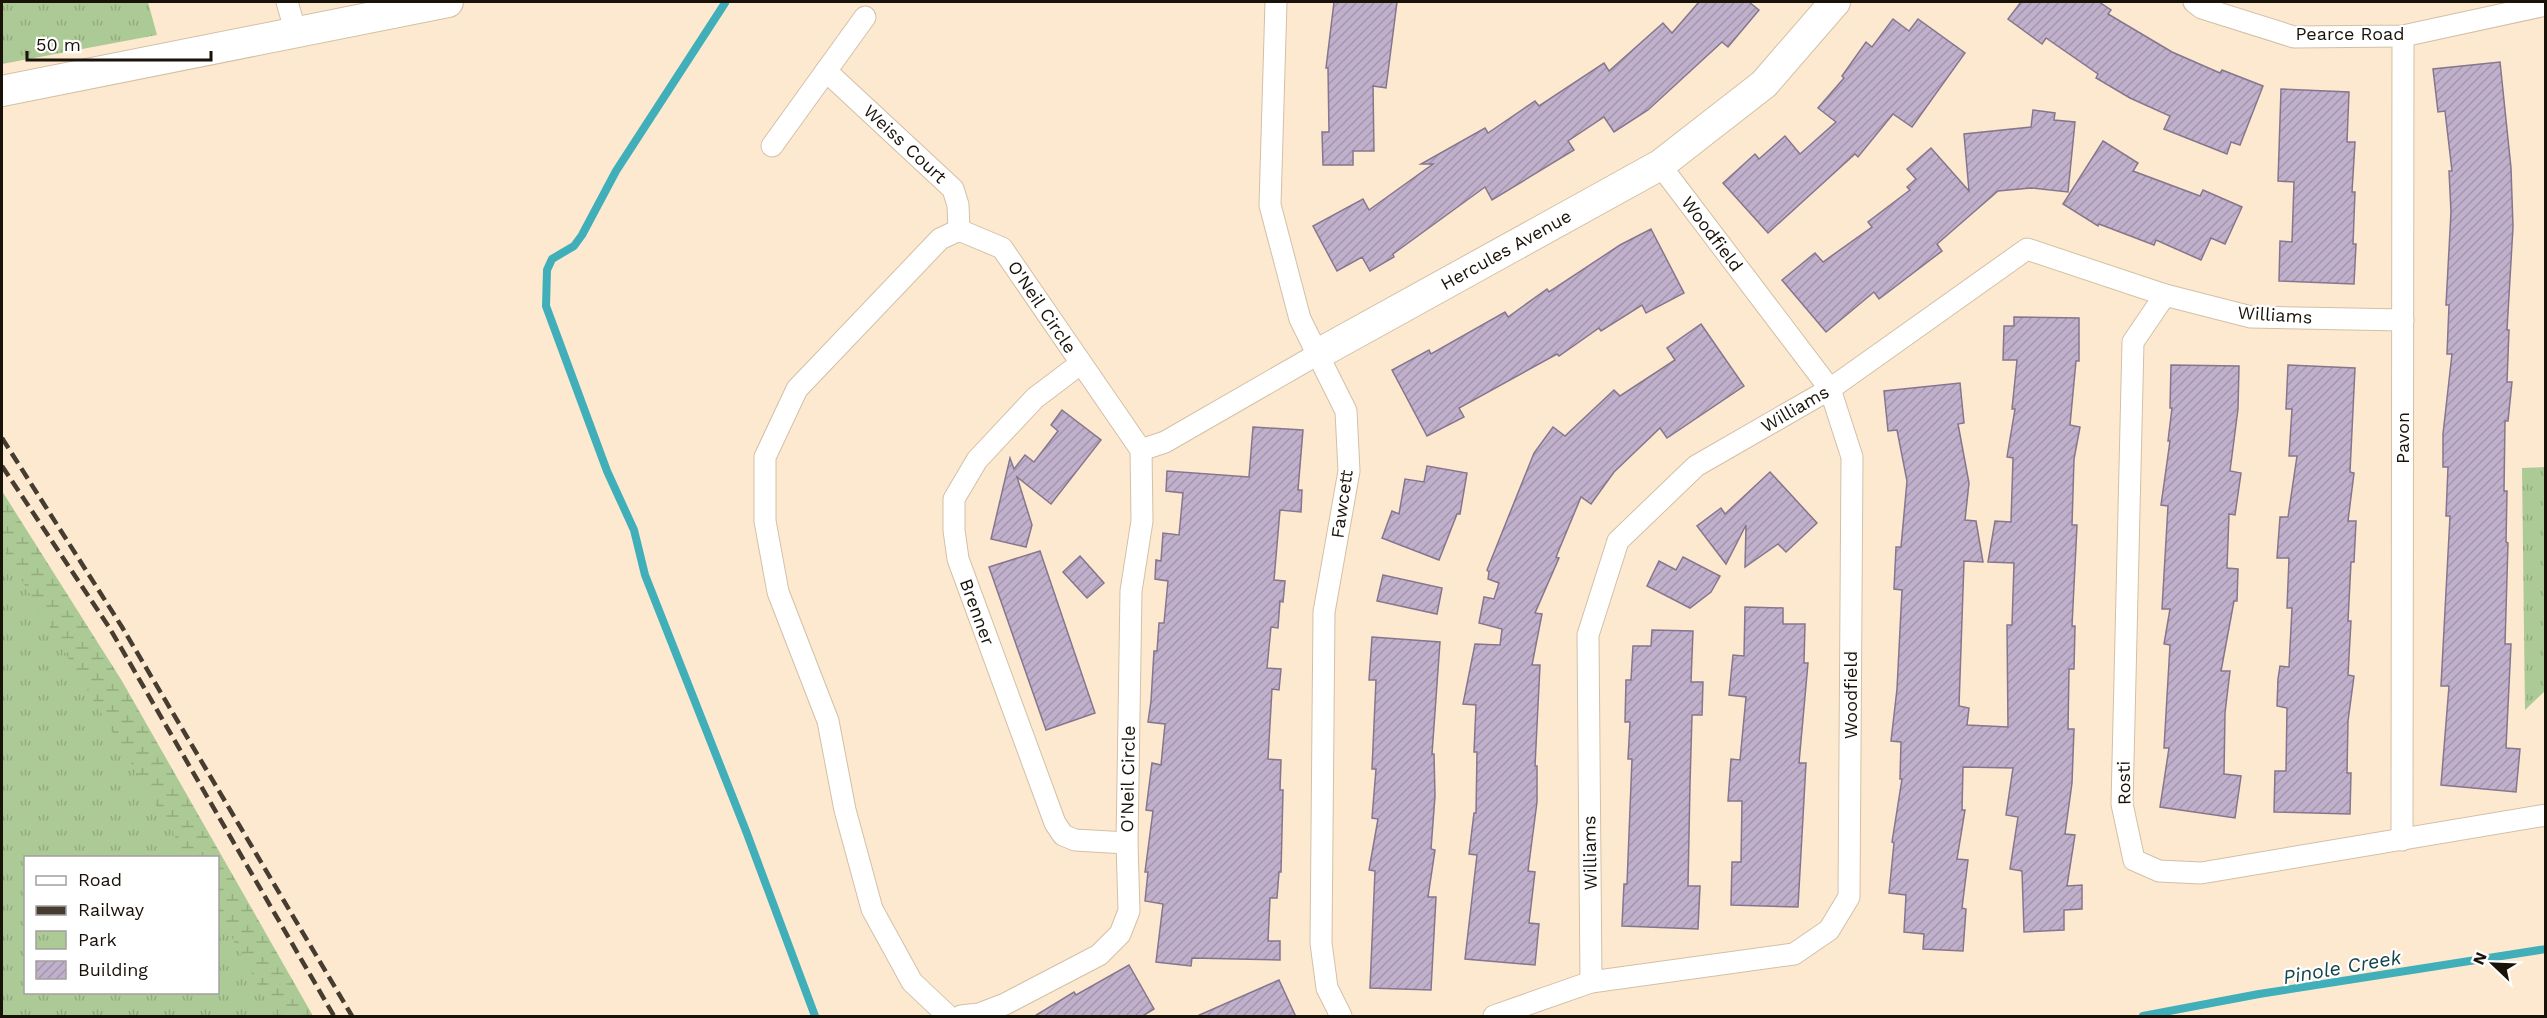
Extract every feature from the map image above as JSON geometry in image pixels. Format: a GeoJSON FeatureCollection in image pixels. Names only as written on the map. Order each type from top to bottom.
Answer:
{"type":"FeatureCollection","features":[{"type":"Feature","properties":{"kind":"street"},"geometry":{"type":"LineString","coordinates":[[287,2],[296,33]]}},
{"type":"Feature","properties":{"kind":"street"},"geometry":{"type":"LineString","coordinates":[[2,91],[448,2]]}},
{"type":"Feature","properties":{"kind":"street","name":"Fawcett"},"geometry":{"type":"LineString","coordinates":[[1276,2],[1270,205],[1300,319],[1346,411],[1349,471],[1324,612],[1322,944],[1327,988],[1341,1017]]}},
{"type":"Feature","properties":{"kind":"street","name":"Hercules Avenue"},"geometry":{"type":"LineString","coordinates":[[1141,450],[1165,442],[1318,354],[1660,165],[1764,84],[1835,2]]}},
{"type":"Feature","properties":{"kind":"street","name":"Pearce Road"},"geometry":{"type":"LineString","coordinates":[[2194,2],[2202,8],[2294,37],[2403,36],[2546,5]]}},
{"type":"Feature","properties":{"kind":"street"},"geometry":{"type":"LineString","coordinates":[[771,146],[865,17]]}},
{"type":"Feature","properties":{"kind":"street","name":"Pavon"},"geometry":{"type":"LineString","coordinates":[[2402,840],[2403,36]]}},
{"type":"Feature","properties":{"kind":"street","name":"Weiss Court"},"geometry":{"type":"LineString","coordinates":[[826,71],[953,189],[958,206],[959,230]]}},
{"type":"Feature","properties":{"kind":"street","name":"Woodfield"},"geometry":{"type":"LineString","coordinates":[[1494,1017],[1591,982],[1794,954],[1829,930],[1849,897],[1852,457],[1830,390],[1660,165]]}},
{"type":"Feature","properties":{"kind":"street"},"geometry":{"type":"LineString","coordinates":[[948,1017],[912,982],[872,909],[845,810],[828,722],[778,592],[765,521],[765,457],[797,389],[940,239],[959,230]]}},
{"type":"Feature","properties":{"kind":"street","name":"O'Neil Circle"},"geometry":{"type":"LineString","coordinates":[[959,230],[1002,248],[1141,450],[1142,520],[1131,591],[1127,843],[1129,910],[1120,934],[1099,955],[1005,1004],[979,1014],[961,1017]]}},
{"type":"Feature","properties":{"kind":"street","name":"Williams"},"geometry":{"type":"LineString","coordinates":[[1591,982],[1588,635],[1618,541],[1696,466],[1830,390],[2027,249],[2165,295],[2251,317],[2403,320]]}},
{"type":"Feature","properties":{"kind":"street","name":"Rosti"},"geometry":{"type":"LineString","coordinates":[[2165,295],[2133,342],[2122,804],[2134,860],[2159,870],[2201,873],[2546,815]]}},
{"type":"Feature","properties":{"kind":"street","name":"Brenner"},"geometry":{"type":"LineString","coordinates":[[1080,364],[1035,398],[977,460],[954,499],[954,530],[958,559],[1055,823],[1063,835],[1075,840],[1127,843]]}},
{"type":"Feature","properties":{"kind":"green space"},"geometry":{"type":"Polygon","coordinates":[[[2,2],[148,2],[157,35],[2,64],[2,2]]]}},
{"type":"Feature","properties":{"kind":"green space"},"geometry":{"type":"Polygon","coordinates":[[[2545,467],[2545,691],[2525,710],[2522,468],[2545,467]]]}},
{"type":"Feature","properties":{"kind":"green space"},"geometry":{"type":"Polygon","coordinates":[[[2,491],[122,681],[313,1016],[2,1016],[2,491]]]}},
{"type":"Feature","properties":{"kind":"green space"},"geometry":{"type":"Polygon","coordinates":[[[2,547],[186,856],[24,856],[24,994],[219,994],[219,914],[275,1016],[2,1016],[2,547]]]}},
{"type":"Feature","properties":{"kind":"building"},"geometry":{"type":"Polygon","coordinates":[[[1334,2],[1397,2],[1386,88],[1373,86],[1374,151],[1353,151],[1353,165],[1323,165],[1322,132],[1329,132],[1328,68],[1326,68],[1334,2]]]}},
{"type":"Feature","properties":{"kind":"building"},"geometry":{"type":"Polygon","coordinates":[[[1699,2],[1749,2],[1759,10],[1728,47],[1722,42],[1648,110],[1614,132],[1604,117],[1568,141],[1574,150],[1492,200],[1485,187],[1393,254],[1394,257],[1370,271],[1362,257],[1337,271],[1313,226],[1363,199],[1369,210],[1433,164],[1421,164],[1485,128],[1488,133],[1535,101],[1539,106],[1604,63],[1609,71],[1663,23],[1672,33],[1699,2]]]}},
{"type":"Feature","properties":{"kind":"building"},"geometry":{"type":"Polygon","coordinates":[[[2021,2],[2099,2],[2111,10],[2108,14],[2172,52],[2220,73],[2222,70],[2263,86],[2240,145],[2231,142],[2227,154],[2164,129],[2170,116],[2130,98],[2096,78],[2098,74],[2046,38],[2042,44],[2008,19],[2021,2]]]}},
{"type":"Feature","properties":{"kind":"building"},"geometry":{"type":"Polygon","coordinates":[[[1893,19],[1909,31],[1918,19],[1965,53],[1912,127],[1893,114],[1858,157],[1855,154],[1768,233],[1723,183],[1755,154],[1759,159],[1785,136],[1800,154],[1836,122],[1818,108],[1844,78],[1842,76],[1866,42],[1872,47],[1893,19]]]}},
{"type":"Feature","properties":{"kind":"building"},"geometry":{"type":"Polygon","coordinates":[[[2500,62],[2511,168],[2513,227],[2507,330],[2509,330],[2507,382],[2512,382],[2508,421],[2505,421],[2504,491],[2507,491],[2506,542],[2508,543],[2505,644],[2511,644],[2506,748],[2520,749],[2516,792],[2441,785],[2449,686],[2441,686],[2450,516],[2446,516],[2448,467],[2443,467],[2443,434],[2452,354],[2447,354],[2449,305],[2446,305],[2451,212],[2449,171],[2452,171],[2445,111],[2438,112],[2433,69],[2500,62]]]}},
{"type":"Feature","properties":{"kind":"building"},"geometry":{"type":"Polygon","coordinates":[[[2281,89],[2349,92],[2347,142],[2355,142],[2352,192],[2355,192],[2354,284],[2279,281],[2280,241],[2292,242],[2294,182],[2278,181],[2281,89]]]}},
{"type":"Feature","properties":{"kind":"building"},"geometry":{"type":"Polygon","coordinates":[[[2033,110],[2055,113],[2054,120],[2075,122],[2068,192],[2031,188],[1998,191],[1937,244],[1942,251],[1879,299],[1874,292],[1826,332],[1782,280],[1815,253],[1823,262],[1872,227],[1868,222],[1910,190],[1907,187],[1916,179],[1907,169],[1931,148],[1969,191],[1964,134],[2031,127],[2033,110]]]}},
{"type":"Feature","properties":{"kind":"building"},"geometry":{"type":"Polygon","coordinates":[[[2103,141],[2138,163],[2133,171],[2200,196],[2203,190],[2242,207],[2225,244],[2211,238],[2201,260],[2156,240],[2154,245],[2099,224],[2098,226],[2063,204],[2103,141]]]}},
{"type":"Feature","properties":{"kind":"building"},"geometry":{"type":"Polygon","coordinates":[[[1651,229],[1684,293],[1646,313],[1642,305],[1601,331],[1599,328],[1559,356],[1557,354],[1459,408],[1464,417],[1427,436],[1392,370],[1429,350],[1431,354],[1505,312],[1508,317],[1547,289],[1549,292],[1620,245],[1651,229]]]}},
{"type":"Feature","properties":{"kind":"building"},"geometry":{"type":"Polygon","coordinates":[[[2014,317],[2079,318],[2079,361],[2076,361],[2070,425],[2080,427],[2074,459],[2072,525],[2077,525],[2072,626],[2075,626],[2074,669],[2069,669],[2068,729],[2074,729],[2072,783],[2065,834],[2075,835],[2067,886],[2082,885],[2082,909],[2064,910],[2064,930],[2024,932],[2022,871],[2010,869],[2018,817],[2006,815],[2013,768],[1963,767],[1962,810],[1965,810],[1957,859],[1968,860],[1962,908],[1966,909],[1963,951],[1923,949],[1924,934],[1904,932],[1906,895],[1889,893],[1894,843],[1892,842],[1902,779],[1900,779],[1901,742],[1891,741],[1897,689],[1902,590],[1894,589],[1896,547],[1901,547],[1907,481],[1897,430],[1888,431],[1884,391],[1960,383],[1964,423],[1958,424],[1969,483],[1965,520],[1976,521],[1983,562],[1964,561],[1959,706],[1969,708],[1967,725],[2008,727],[2007,625],[2012,625],[2014,563],[1988,562],[1995,521],[2011,522],[2013,458],[2007,457],[2015,409],[2012,409],[2017,360],[2003,360],[2004,326],[2014,326],[2014,317]]]}},
{"type":"Feature","properties":{"kind":"building"},"geometry":{"type":"Polygon","coordinates":[[[1701,324],[1744,386],[1667,438],[1660,428],[1614,472],[1591,504],[1581,497],[1556,557],[1559,558],[1535,613],[1542,614],[1532,665],[1540,665],[1535,766],[1537,766],[1537,802],[1528,871],[1535,872],[1529,923],[1539,924],[1535,965],[1465,959],[1477,855],[1469,854],[1474,813],[1476,813],[1477,752],[1474,752],[1476,705],[1463,704],[1475,644],[1500,645],[1502,629],[1479,623],[1484,597],[1494,599],[1499,583],[1488,579],[1487,570],[1534,453],[1553,427],[1565,436],[1614,390],[1620,396],[1675,360],[1667,348],[1701,324]]]}},
{"type":"Feature","properties":{"kind":"building"},"geometry":{"type":"Polygon","coordinates":[[[2171,365],[2239,366],[2238,409],[2230,471],[2241,473],[2235,515],[2229,514],[2227,568],[2238,569],[2237,601],[2234,601],[2221,671],[2230,671],[2225,713],[2224,774],[2241,776],[2235,818],[2160,807],[2169,748],[2164,748],[2170,645],[2164,644],[2170,609],[2162,609],[2168,506],[2161,505],[2170,441],[2168,441],[2172,408],[2170,408],[2171,365]]]}},
{"type":"Feature","properties":{"kind":"building"},"geometry":{"type":"Polygon","coordinates":[[[2288,365],[2355,368],[2350,472],[2354,473],[2348,521],[2356,521],[2348,621],[2351,621],[2348,675],[2354,676],[2348,721],[2347,773],[2351,773],[2350,814],[2274,812],[2275,771],[2286,771],[2287,708],[2277,706],[2280,666],[2289,667],[2292,608],[2287,608],[2289,558],[2277,558],[2280,517],[2288,517],[2297,456],[2289,456],[2292,409],[2286,409],[2288,365]]]}},
{"type":"Feature","properties":{"kind":"building"},"geometry":{"type":"Polygon","coordinates":[[[1062,410],[1101,440],[1051,504],[1017,477],[1032,525],[1026,547],[991,539],[1010,458],[1014,469],[1025,455],[1034,462],[1058,431],[1051,425],[1062,410]]]}},
{"type":"Feature","properties":{"kind":"building"},"geometry":{"type":"Polygon","coordinates":[[[1253,427],[1303,430],[1298,490],[1302,490],[1301,512],[1280,510],[1274,580],[1285,581],[1283,602],[1280,601],[1278,628],[1271,627],[1267,668],[1281,669],[1279,690],[1272,689],[1268,759],[1281,760],[1280,790],[1283,790],[1281,872],[1279,872],[1277,898],[1270,898],[1268,941],[1280,941],[1280,960],[1192,958],[1191,966],[1156,962],[1163,904],[1145,901],[1148,872],[1145,872],[1153,811],[1146,810],[1152,763],[1161,765],[1165,724],[1148,722],[1154,651],[1157,651],[1159,623],[1164,623],[1168,581],[1155,579],[1156,560],[1161,561],[1163,533],[1179,535],[1183,493],[1166,491],[1167,471],[1249,477],[1253,427]]]}},
{"type":"Feature","properties":{"kind":"building"},"geometry":{"type":"Polygon","coordinates":[[[1427,466],[1467,473],[1460,514],[1457,514],[1439,560],[1382,538],[1392,511],[1399,514],[1405,479],[1424,482],[1427,466]]]}},
{"type":"Feature","properties":{"kind":"building"},"geometry":{"type":"Polygon","coordinates":[[[1770,472],[1817,523],[1786,552],[1778,544],[1745,567],[1746,525],[1726,564],[1697,526],[1721,508],[1725,514],[1770,472]]]}},
{"type":"Feature","properties":{"kind":"building"},"geometry":{"type":"Polygon","coordinates":[[[1040,551],[1095,713],[1046,730],[989,567],[1040,551]]]}},
{"type":"Feature","properties":{"kind":"building"},"geometry":{"type":"Polygon","coordinates":[[[1080,556],[1104,583],[1087,598],[1063,572],[1080,556]]]}},
{"type":"Feature","properties":{"kind":"building"},"geometry":{"type":"Polygon","coordinates":[[[1683,557],[1720,576],[1711,592],[1690,608],[1647,586],[1659,561],[1676,570],[1683,557]]]}},
{"type":"Feature","properties":{"kind":"building"},"geometry":{"type":"Polygon","coordinates":[[[1383,575],[1442,588],[1437,614],[1377,601],[1383,575]]]}},
{"type":"Feature","properties":{"kind":"building"},"geometry":{"type":"Polygon","coordinates":[[[1745,607],[1783,608],[1783,624],[1805,624],[1804,663],[1808,663],[1799,763],[1806,763],[1798,907],[1731,905],[1732,862],[1741,862],[1742,801],[1728,801],[1731,759],[1740,760],[1746,697],[1729,695],[1733,655],[1744,656],[1745,607]]]}},
{"type":"Feature","properties":{"kind":"building"},"geometry":{"type":"Polygon","coordinates":[[[1652,630],[1693,631],[1691,682],[1703,682],[1702,715],[1692,715],[1690,784],[1688,886],[1700,886],[1698,929],[1622,926],[1624,884],[1627,884],[1632,759],[1628,759],[1630,722],[1625,722],[1626,680],[1631,680],[1633,646],[1651,646],[1652,630]]]}},
{"type":"Feature","properties":{"kind":"building"},"geometry":{"type":"Polygon","coordinates":[[[1372,637],[1440,642],[1432,754],[1434,754],[1435,796],[1431,849],[1435,850],[1428,897],[1436,897],[1431,990],[1370,988],[1375,871],[1369,870],[1378,819],[1372,818],[1376,769],[1372,769],[1376,680],[1369,680],[1372,637]]]}},
{"type":"Feature","properties":{"kind":"building"},"geometry":{"type":"Polygon","coordinates":[[[1129,965],[1154,1009],[1141,1017],[1033,1017],[1074,992],[1076,995],[1129,965]]]}},
{"type":"Feature","properties":{"kind":"building"},"geometry":{"type":"Polygon","coordinates":[[[1279,980],[1296,1017],[1195,1017],[1279,980]]]}},
{"type":"Feature","properties":{"kind":"waterway"},"geometry":{"type":"LineString","coordinates":[[725,3],[616,171],[582,235],[574,246],[552,259],[547,270],[546,306],[607,471],[634,530],[645,575],[746,831],[815,1016]]}},
{"type":"Feature","properties":{"kind":"waterway","name":"Pinole Creek"},"geometry":{"type":"LineString","coordinates":[[2143,1016],[2259,994],[2546,949]]}},
{"type":"Feature","properties":{"kind":"railway"},"geometry":{"type":"LineString","coordinates":[[2,438],[122,627],[352,1016]]}},
{"type":"Feature","properties":{"kind":"railway"},"geometry":{"type":"LineString","coordinates":[[2,466],[109,627],[334,1016]]}}]}
